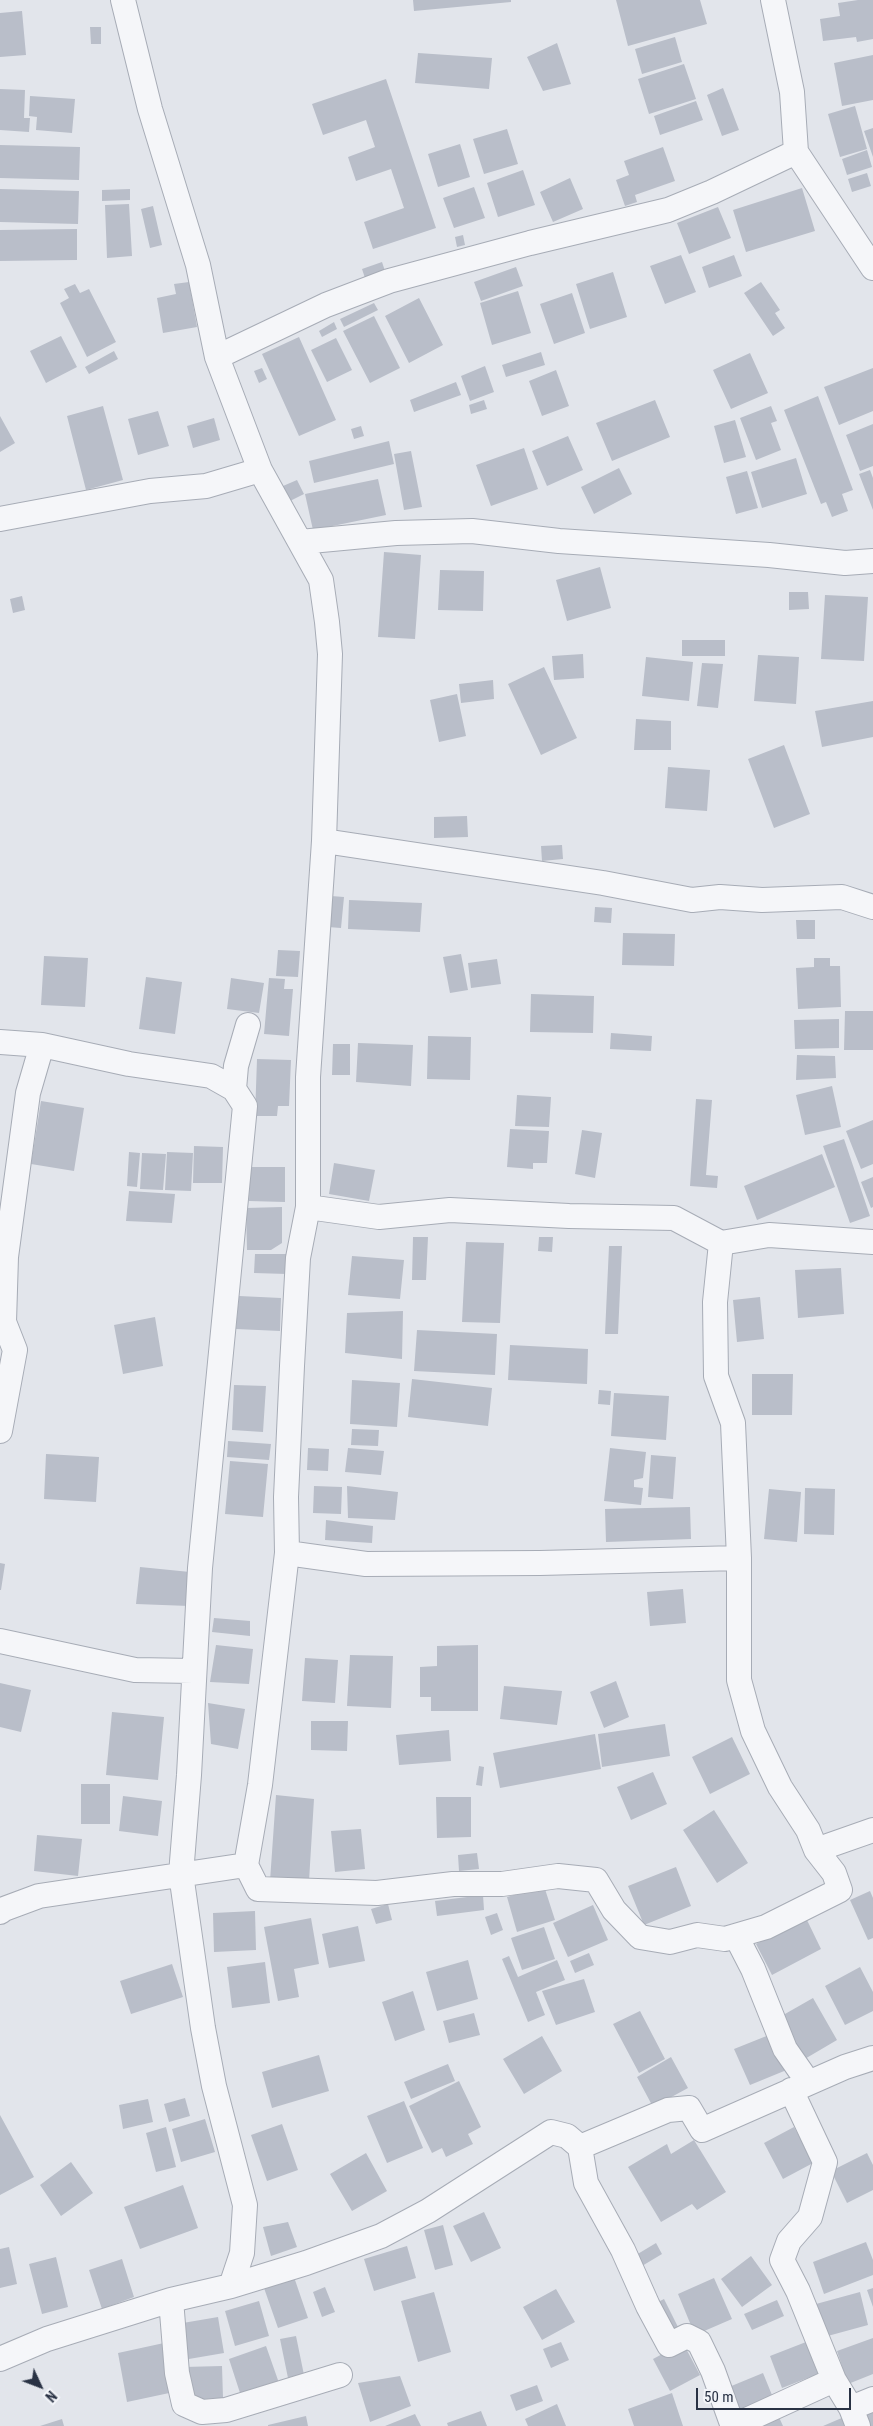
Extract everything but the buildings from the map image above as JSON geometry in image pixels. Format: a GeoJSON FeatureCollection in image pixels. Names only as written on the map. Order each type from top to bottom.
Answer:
{"type":"FeatureCollection","features":[{"type":"Feature","properties":{"kind":"street"},"geometry":{"type":"LineString","coordinates":[[123,0],[150,109],[198,265],[217,356],[260,470],[321,580],[330,654],[324,841],[308,1076],[308,1207],[298,1258],[286,1497],[287,1553],[260,1785],[246,1865],[258,1890],[377,1893],[453,1884],[502,1884],[558,1876],[596,1880],[614,1910],[640,1937],[670,1942],[697,1935],[725,1939],[766,1928],[840,1890],[834,1873],[816,1850],[808,1830],[780,1787],[753,1730],[739,1680],[739,1558],[733,1423],[716,1376],[715,1302],[721,1243]]}},
{"type":"Feature","properties":{"kind":"street"},"geometry":{"type":"LineString","coordinates":[[773,0],[792,92],[796,152],[873,268]]}},
{"type":"Feature","properties":{"kind":"street"},"geometry":{"type":"LineString","coordinates":[[217,356],[326,305],[389,282],[530,243],[668,210],[712,192],[796,152]]}},
{"type":"Feature","properties":{"kind":"street"},"geometry":{"type":"LineString","coordinates":[[0,519],[150,491],[206,486],[260,470]]}},
{"type":"Feature","properties":{"kind":"street"},"geometry":{"type":"LineString","coordinates":[[300,542],[396,533],[472,531],[559,541],[769,554],[845,563],[873,561]]}},
{"type":"Feature","properties":{"kind":"street"},"geometry":{"type":"LineString","coordinates":[[324,841],[603,883],[692,900],[842,897],[873,907]]}},
{"type":"Feature","properties":{"kind":"street"},"geometry":{"type":"LineString","coordinates":[[234,1089],[236,1066],[248,1025]]}},
{"type":"Feature","properties":{"kind":"street"},"geometry":{"type":"LineString","coordinates":[[0,1042],[42,1045],[129,1064],[211,1076],[234,1089],[245,1106],[200,1568],[193,1671],[190,1775],[181,1874],[202,2028],[214,2086],[246,2204],[242,2253],[230,2286]]}},
{"type":"Feature","properties":{"kind":"street"},"geometry":{"type":"LineString","coordinates":[[0,1431],[15,1350],[4,1322],[6,1257],[28,1093],[42,1045]]}},
{"type":"Feature","properties":{"kind":"street"},"geometry":{"type":"LineString","coordinates":[[308,1207],[379,1217],[450,1210],[674,1218],[721,1243],[769,1235],[873,1242]]}},
{"type":"Feature","properties":{"kind":"street"},"geometry":{"type":"LineString","coordinates":[[287,1553],[366,1564],[540,1563],[739,1558]]}},
{"type":"Feature","properties":{"kind":"street"},"geometry":{"type":"LineString","coordinates":[[0,1640],[135,1670],[193,1671]]}},
{"type":"Feature","properties":{"kind":"street"},"geometry":{"type":"LineString","coordinates":[[816,1850],[873,1830]]}},
{"type":"Feature","properties":{"kind":"street"},"geometry":{"type":"LineString","coordinates":[[0,1912],[39,1896],[246,1865]]}},
{"type":"Feature","properties":{"kind":"street"},"geometry":{"type":"LineString","coordinates":[[736,1936],[753,1969],[785,2049],[825,2162],[810,2217],[788,2241],[782,2260],[798,2291],[834,2380],[855,2417],[873,2399]]}},
{"type":"Feature","properties":{"kind":"street"},"geometry":{"type":"LineString","coordinates":[[580,2147],[668,2110],[689,2108],[702,2130],[799,2086],[873,2058]]}},
{"type":"Feature","properties":{"kind":"street"},"geometry":{"type":"LineString","coordinates":[[0,2359],[47,2340],[171,2300],[230,2286],[306,2264],[381,2236],[428,2211],[551,2132],[567,2136],[580,2147],[586,2183],[623,2250],[668,2345],[687,2336],[698,2342],[714,2371],[731,2421],[740,2423],[834,2380]]}},
{"type":"Feature","properties":{"kind":"street"},"geometry":{"type":"LineString","coordinates":[[171,2300],[177,2373],[184,2404],[218,2418],[255,2402],[340,2376]]}}]}
